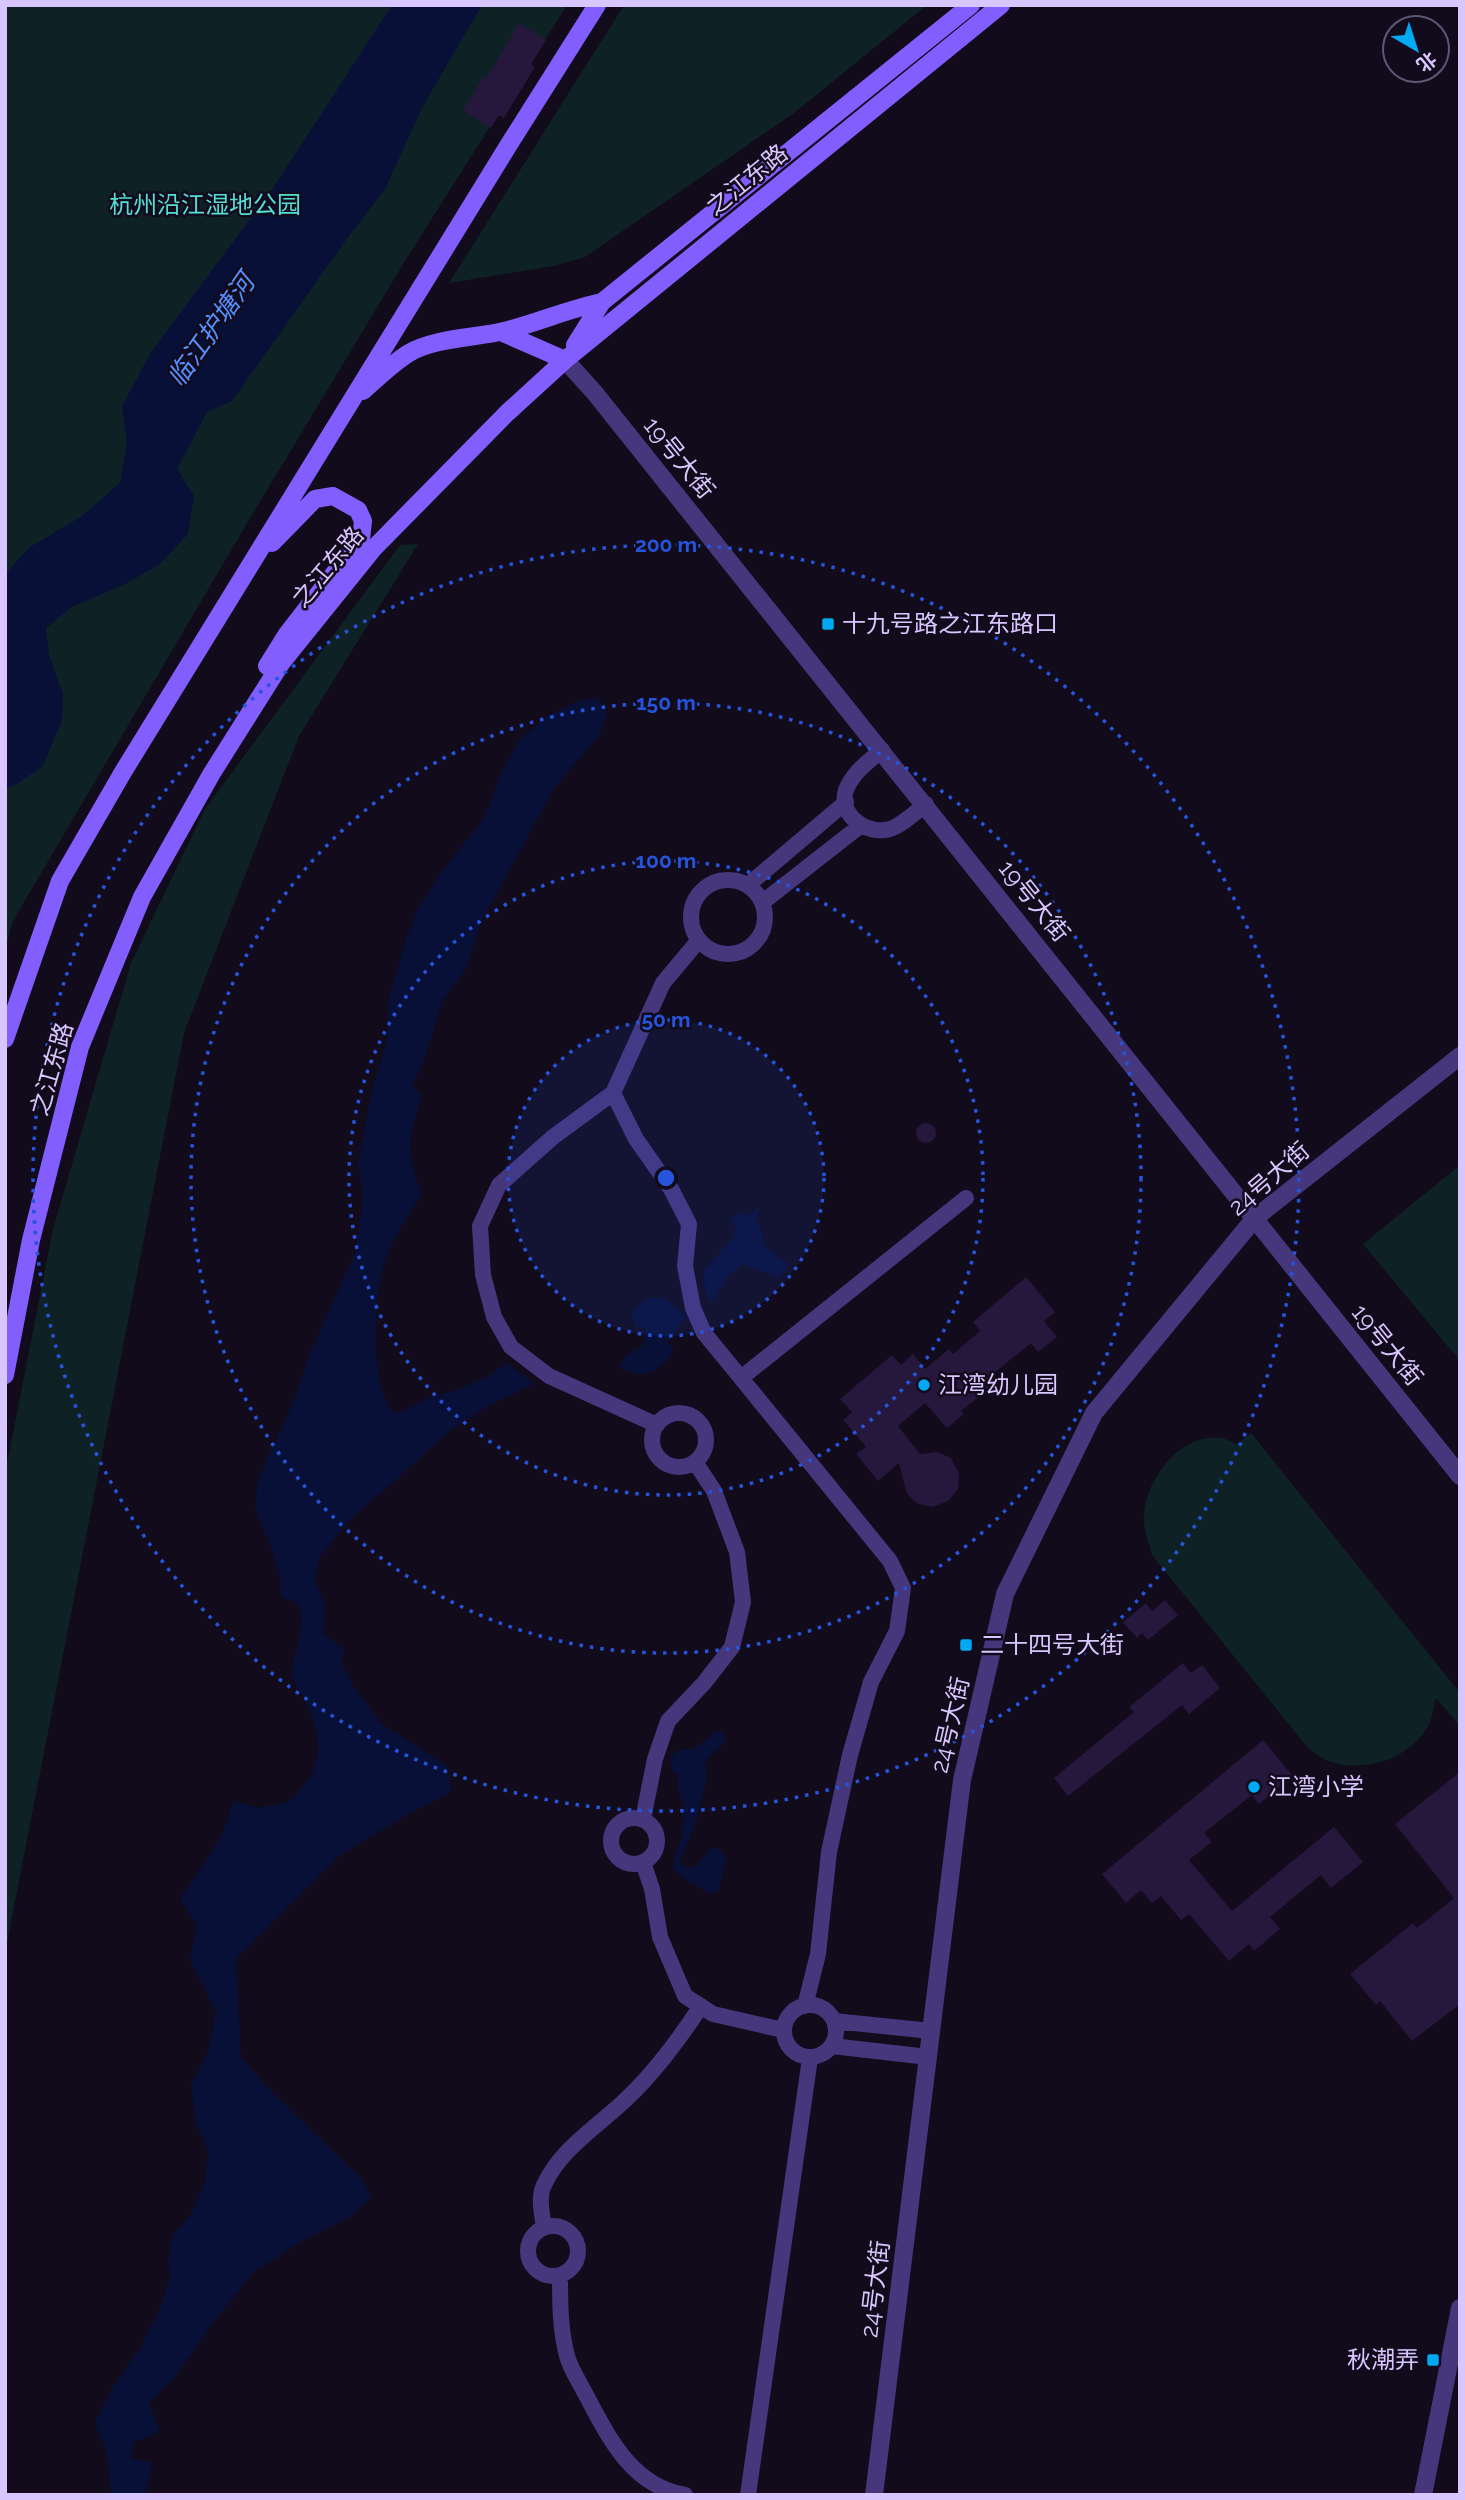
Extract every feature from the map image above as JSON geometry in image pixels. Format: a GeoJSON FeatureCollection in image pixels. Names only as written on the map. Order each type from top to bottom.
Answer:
{"type":"FeatureCollection","features":[{"type":"Feature","properties":{"kind":"main road"},"geometry":{"type":"LineString","coordinates":[[5,1039],[60,881],[123,772],[597,5]]}},
{"type":"Feature","properties":{"kind":"main road","name":"之江东路"},"geometry":{"type":"LineString","coordinates":[[602,302],[971,5]]}},
{"type":"Feature","properties":{"kind":"main road","name":"之江东路"},"geometry":{"type":"LineString","coordinates":[[5,1375],[31,1240],[80,1047],[142,897],[212,773],[282,662],[373,549],[507,413],[565,360],[1002,5]]}},
{"type":"Feature","properties":{"kind":"main road"},"geometry":{"type":"LineString","coordinates":[[349,405],[411,352],[442,342],[500,332],[602,302]]}},
{"type":"Feature","properties":{"kind":"main road"},"geometry":{"type":"LineString","coordinates":[[500,332],[565,360],[602,302]]}},
{"type":"Feature","properties":{"kind":"main road"},"geometry":{"type":"LineString","coordinates":[[250,565],[315,499],[333,496],[358,510],[363,521],[361,539],[287,634],[262,673],[261,696]]}},
{"type":"Feature","properties":{"kind":"street","name":"19号大街"},"geometry":{"type":"LineString","coordinates":[[565,360],[594,391],[883,750],[1460,1476]]}},
{"type":"Feature","properties":{"kind":"street"},"geometry":{"type":"LineString","coordinates":[[883,750],[854,774],[845,793],[847,809],[860,826],[875,831],[893,828],[926,804]]}},
{"type":"Feature","properties":{"kind":"street"},"geometry":{"type":"LineString","coordinates":[[748,885],[846,802]]}},
{"type":"Feature","properties":{"kind":"street"},"geometry":{"type":"LineString","coordinates":[[763,902],[860,826]]}},
{"type":"Feature","properties":{"kind":"street"},"geometry":{"type":"LineString","coordinates":[[736,880],[757,892],[763,902],[765,926],[752,946],[742,952],[719,953],[699,940],[693,929],[691,916],[694,903],[700,892],[711,884],[736,880]]}},
{"type":"Feature","properties":{"kind":"street"},"geometry":{"type":"LineString","coordinates":[[657,1425],[549,1376],[511,1347],[494,1317],[483,1275],[480,1226],[499,1185],[553,1137],[613,1093],[663,983],[699,940]]}},
{"type":"Feature","properties":{"kind":"street","name":"24号大街"},"geometry":{"type":"LineString","coordinates":[[874,2495],[962,1780],[1005,1594],[1094,1413],[1255,1219],[1460,1056]]}},
{"type":"Feature","properties":{"kind":"street"},"geometry":{"type":"LineString","coordinates":[[613,1093],[636,1139],[671,1189],[689,1224],[685,1266],[694,1308],[704,1333],[890,1561],[903,1588],[897,1631],[871,1682],[850,1755],[829,1852],[818,1954],[806,2006]]}},
{"type":"Feature","properties":{"kind":"street"},"geometry":{"type":"LineString","coordinates":[[741,1378],[966,1198]]}},
{"type":"Feature","properties":{"kind":"street"},"geometry":{"type":"LineString","coordinates":[[678,1413],[694,1417],[701,1423],[706,1439],[705,1448],[695,1462],[677,1467],[660,1460],[652,1443],[653,1434],[662,1419],[678,1413]]}},
{"type":"Feature","properties":{"kind":"street"},"geometry":{"type":"LineString","coordinates":[[643,1819],[655,1759],[668,1721],[704,1683],[732,1647],[743,1602],[737,1552],[714,1491],[695,1462]]}},
{"type":"Feature","properties":{"kind":"street"},"geometry":{"type":"LineString","coordinates":[[628,1818],[643,1819],[655,1829],[655,1852],[643,1862],[636,1864],[621,1860],[616,1855],[611,1840],[612,1833],[621,1821],[628,1818]]}},
{"type":"Feature","properties":{"kind":"street"},"geometry":{"type":"LineString","coordinates":[[643,1862],[652,1889],[660,1937],[685,1996],[713,2014],[783,2030]]}},
{"type":"Feature","properties":{"kind":"street"},"geometry":{"type":"LineString","coordinates":[[544,2227],[540,2205],[542,2186],[559,2161],[623,2102],[655,2068],[701,2006]]}},
{"type":"Feature","properties":{"kind":"street"},"geometry":{"type":"LineString","coordinates":[[806,2006],[822,2008],[834,2021],[836,2029],[832,2046],[818,2056],[810,2058],[793,2052],[788,2046],[783,2030],[790,2014],[806,2006]]}},
{"type":"Feature","properties":{"kind":"street"},"geometry":{"type":"LineString","coordinates":[[834,2021],[931,2031]]}},
{"type":"Feature","properties":{"kind":"street"},"geometry":{"type":"LineString","coordinates":[[832,2046],[928,2057]]}},
{"type":"Feature","properties":{"kind":"street"},"geometry":{"type":"LineString","coordinates":[[748,2495],[810,2058]]}},
{"type":"Feature","properties":{"kind":"street"},"geometry":{"type":"LineString","coordinates":[[560,2226],[568,2230],[577,2243],[577,2259],[567,2272],[559,2275],[543,2274],[529,2258],[528,2246],[531,2238],[544,2227],[560,2226]]}},
{"type":"Feature","properties":{"kind":"street"},"geometry":{"type":"LineString","coordinates":[[559,2275],[560,2322],[568,2359],[616,2450],[638,2473],[670,2492],[685,2495]]}},
{"type":"Feature","properties":{"kind":"street"},"geometry":{"type":"LineString","coordinates":[[1423,2495],[1460,2308]]}},
{"type":"Feature","properties":{"kind":"green space","name":"杭州沿江湿地公园"},"geometry":{"type":"Polygon","coordinates":[[[5,5],[567,5],[405,261],[246,525],[13,921],[5,950],[5,5]]]}},
{"type":"Feature","properties":{"kind":"green space"},"geometry":{"type":"Polygon","coordinates":[[[624,5],[927,5],[794,113],[585,257],[554,266],[449,283],[624,5]]]}},
{"type":"Feature","properties":{"kind":"green space"},"geometry":{"type":"Polygon","coordinates":[[[418,544],[299,736],[184,1033],[5,1953],[5,1474],[53,1229],[131,963],[205,809],[400,545],[418,544]]]}},
{"type":"Feature","properties":{"kind":"green space"},"geometry":{"type":"Polygon","coordinates":[[[1460,1165],[1460,1361],[1363,1244],[1460,1165]]]}},
{"type":"Feature","properties":{"kind":"green space"},"geometry":{"type":"Polygon","coordinates":[[[1251,1433],[1460,1693],[1459,1725],[1436,1698],[1430,1721],[1421,1736],[1400,1754],[1373,1764],[1345,1765],[1325,1760],[1308,1748],[1152,1555],[1144,1513],[1152,1485],[1169,1460],[1193,1442],[1222,1438],[1237,1444],[1251,1433]]]}},
{"type":"Feature","properties":{"kind":"water","name":"临江护塘河"},"geometry":{"type":"Polygon","coordinates":[[[392,5],[482,5],[423,106],[385,189],[232,401],[207,412],[177,469],[194,496],[188,534],[160,564],[127,583],[72,607],[46,628],[49,655],[63,694],[62,720],[43,766],[19,783],[5,789],[5,574],[30,547],[82,516],[120,483],[127,443],[122,406],[151,352],[273,188],[392,5]]]}},
{"type":"Feature","properties":{"kind":"water"},"geometry":{"type":"Polygon","coordinates":[[[597,698],[607,712],[600,734],[553,790],[481,922],[467,967],[442,1002],[423,1063],[412,1087],[422,1095],[414,1122],[411,1156],[422,1194],[388,1252],[381,1274],[377,1306],[378,1374],[391,1412],[402,1412],[428,1398],[459,1389],[487,1377],[507,1363],[534,1384],[488,1406],[449,1431],[351,1518],[319,1558],[315,1582],[325,1604],[323,1634],[345,1650],[341,1662],[353,1686],[382,1724],[447,1766],[451,1792],[403,1817],[339,1856],[236,1959],[241,2057],[271,2091],[363,2180],[371,2198],[351,2216],[303,2240],[254,2272],[173,2379],[149,2403],[160,2432],[134,2442],[131,2459],[152,2463],[145,2495],[111,2495],[106,2450],[95,2423],[114,2385],[142,2345],[160,2308],[170,2275],[168,2261],[172,2235],[190,2216],[205,2182],[208,2151],[196,2124],[191,2084],[208,2051],[216,2012],[190,1959],[197,1925],[180,1900],[218,1842],[233,1801],[258,1808],[290,1802],[312,1775],[319,1748],[314,1723],[305,1700],[292,1679],[301,1618],[298,1603],[281,1597],[280,1576],[255,1509],[258,1479],[355,1253],[363,1199],[358,1162],[372,1091],[387,1039],[388,1001],[417,910],[440,874],[484,818],[500,775],[520,739],[549,715],[578,701],[597,698]]]}},
{"type":"Feature","properties":{"kind":"water"},"geometry":{"type":"Polygon","coordinates":[[[758,1208],[760,1212],[756,1217],[763,1235],[762,1244],[789,1265],[779,1278],[742,1264],[727,1277],[710,1302],[703,1272],[734,1236],[736,1227],[728,1221],[738,1213],[746,1216],[758,1208]]]}},
{"type":"Feature","properties":{"kind":"water"},"geometry":{"type":"Polygon","coordinates":[[[664,1297],[686,1317],[667,1343],[674,1349],[669,1357],[657,1369],[643,1374],[619,1367],[626,1355],[642,1347],[646,1336],[645,1327],[635,1327],[632,1312],[645,1299],[664,1297]]]}},
{"type":"Feature","properties":{"kind":"water"},"geometry":{"type":"Polygon","coordinates":[[[715,1732],[722,1732],[726,1739],[705,1762],[707,1777],[699,1812],[680,1863],[684,1867],[695,1867],[710,1849],[717,1848],[726,1857],[719,1890],[711,1894],[672,1868],[682,1832],[684,1811],[678,1787],[679,1777],[672,1770],[670,1758],[679,1750],[694,1749],[715,1732]]]}},
{"type":"Feature","properties":{"kind":"building"},"geometry":{"type":"Polygon","coordinates":[[[519,23],[546,40],[531,64],[535,67],[504,118],[499,115],[491,128],[463,111],[483,77],[486,79],[519,23]]]}},
{"type":"Feature","properties":{"kind":"building"},"geometry":{"type":"Polygon","coordinates":[[[926,1123],[933,1126],[936,1133],[933,1140],[926,1143],[919,1140],[916,1133],[919,1126],[926,1123]]]}},
{"type":"Feature","properties":{"kind":"building"},"geometry":{"type":"Polygon","coordinates":[[[1026,1277],[1055,1312],[1044,1321],[1057,1337],[1038,1352],[1031,1343],[994,1373],[1000,1380],[961,1411],[964,1414],[947,1428],[925,1403],[898,1426],[920,1454],[937,1452],[951,1458],[959,1473],[958,1489],[948,1501],[933,1507],[918,1504],[907,1494],[899,1463],[878,1481],[856,1454],[866,1447],[843,1420],[852,1412],[840,1399],[892,1355],[901,1365],[913,1354],[925,1369],[949,1349],[953,1354],[980,1331],[973,1322],[1026,1277]]]}},
{"type":"Feature","properties":{"kind":"building"},"geometry":{"type":"Polygon","coordinates":[[[1165,1600],[1178,1615],[1148,1640],[1142,1633],[1137,1638],[1123,1622],[1146,1603],[1152,1611],[1165,1600]]]}},
{"type":"Feature","properties":{"kind":"building"},"geometry":{"type":"Polygon","coordinates":[[[1183,1663],[1191,1673],[1202,1665],[1220,1688],[1189,1714],[1182,1705],[1068,1796],[1054,1778],[1134,1712],[1129,1707],[1183,1663]]]}},
{"type":"Feature","properties":{"kind":"building"},"geometry":{"type":"Polygon","coordinates":[[[1263,1740],[1293,1776],[1259,1804],[1252,1795],[1204,1833],[1212,1842],[1189,1860],[1232,1911],[1334,1827],[1363,1862],[1331,1888],[1321,1875],[1270,1917],[1280,1929],[1254,1951],[1249,1944],[1229,1961],[1189,1914],[1181,1920],[1161,1896],[1152,1903],[1141,1890],[1126,1903],[1102,1874],[1263,1740]]]}},
{"type":"Feature","properties":{"kind":"building"},"geometry":{"type":"Polygon","coordinates":[[[1460,1772],[1460,2004],[1412,2041],[1380,2001],[1376,2005],[1350,1974],[1413,1923],[1417,1928],[1454,1898],[1395,1824],[1460,1772]]]}},
{"type":"Feature","properties":{"kind":"place","name":"十九号路之江东路口"},"geometry":{"type":"Point","coordinates":[828,624]}},
{"type":"Feature","properties":{"kind":"place","name":"江湾幼儿园"},"geometry":{"type":"Point","coordinates":[924,1385]}},
{"type":"Feature","properties":{"kind":"place","name":"二十四号大街"},"geometry":{"type":"Point","coordinates":[966,1645]}},
{"type":"Feature","properties":{"kind":"place","name":"江湾小学"},"geometry":{"type":"Point","coordinates":[1254,1787]}},
{"type":"Feature","properties":{"kind":"place","name":"秋潮弄"},"geometry":{"type":"Point","coordinates":[1433,2360]}}]}
